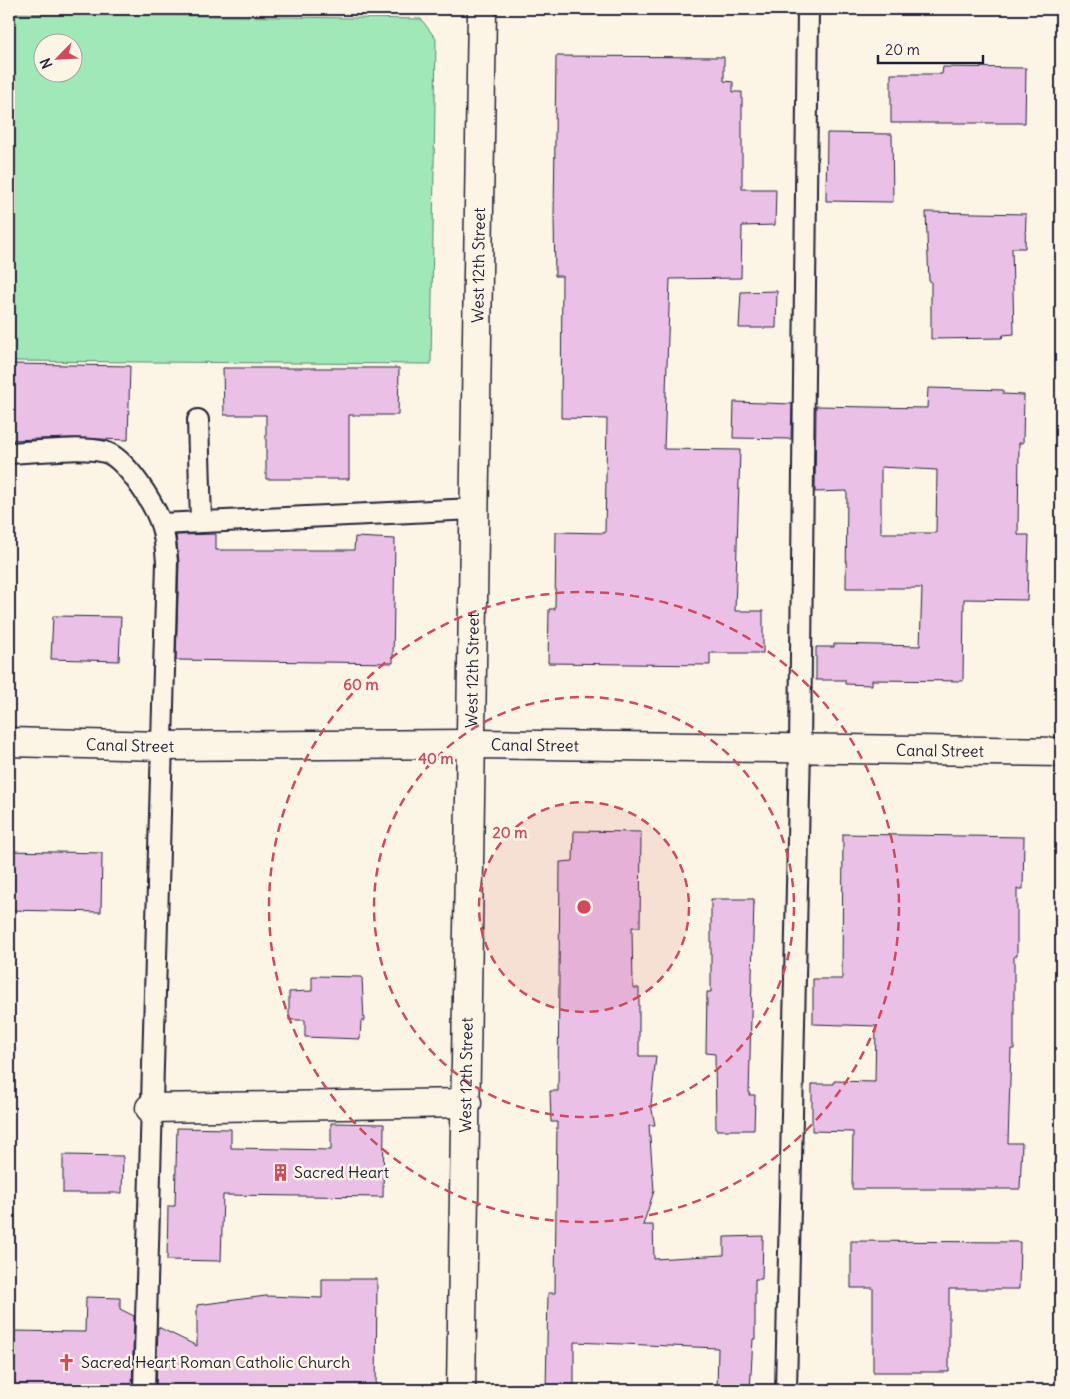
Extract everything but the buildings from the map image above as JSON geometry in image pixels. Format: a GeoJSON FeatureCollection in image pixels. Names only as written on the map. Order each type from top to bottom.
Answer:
{"type":"FeatureCollection","features":[{"type":"Feature","properties":{"kind":"street","name":"West 12th Street"},"geometry":{"type":"LineString","coordinates":[[461,1390],[467,1103],[482,9]]}},
{"type":"Feature","properties":{"kind":"street","name":"Canal Street"},"geometry":{"type":"LineString","coordinates":[[9,742],[160,746],[471,744],[1061,752]]}},
{"type":"Feature","properties":{"kind":"street"},"geometry":{"type":"LineString","coordinates":[[150,1108],[467,1103]]}},
{"type":"Feature","properties":{"kind":"lane"},"geometry":{"type":"LineString","coordinates":[[786,1390],[800,748],[808,9]]}},
{"type":"Feature","properties":{"kind":"lane"},"geometry":{"type":"LineString","coordinates":[[198,420],[201,521]]}},
{"type":"Feature","properties":{"kind":"lane"},"geometry":{"type":"LineString","coordinates":[[9,453],[85,450],[105,452],[115,457],[130,471],[161,524],[167,562],[160,746],[144,1390]]}},
{"type":"Feature","properties":{"kind":"lane"},"geometry":{"type":"LineString","coordinates":[[161,524],[474,509]]}},
{"type":"Feature","properties":{"kind":"green space"},"geometry":{"type":"Polygon","coordinates":[[[9,13],[421,19],[436,39],[431,364],[9,361],[9,13]]]}},
{"type":"Feature","properties":{"kind":"place","name":"Sacred Heart"},"geometry":{"type":"Point","coordinates":[280,1172]}},
{"type":"Feature","properties":{"kind":"place","name":"Sacred Heart Roman Catholic Church"},"geometry":{"type":"Point","coordinates":[67,1362]}}]}
